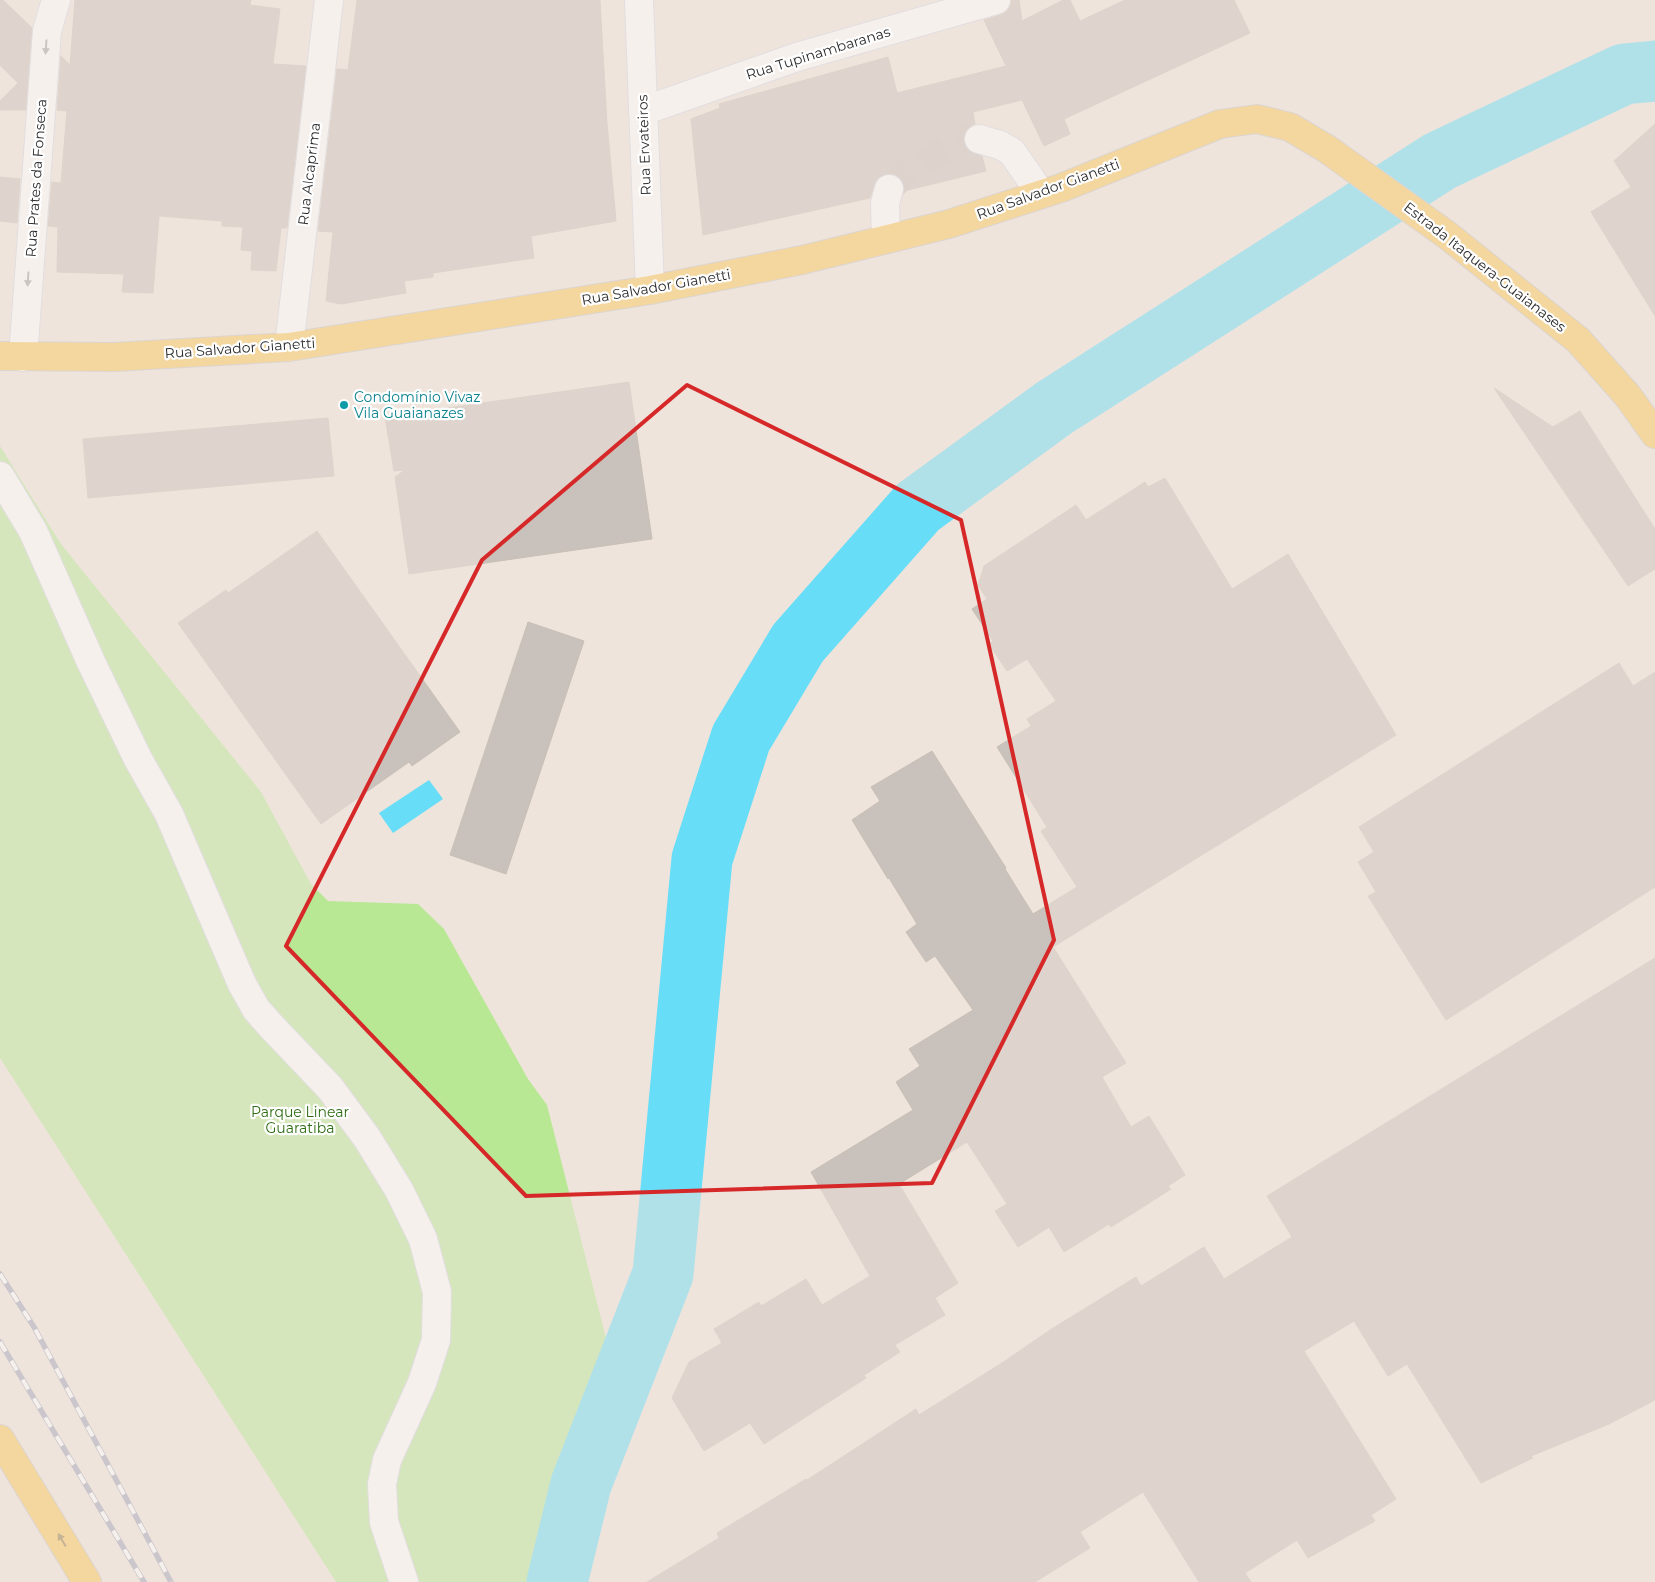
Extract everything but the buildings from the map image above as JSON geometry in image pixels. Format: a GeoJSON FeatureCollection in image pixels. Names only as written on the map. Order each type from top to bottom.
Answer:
{"type":"FeatureCollection","features":[{"type":"Feature","properties":{"kind":"main road","name":"Rua Salvador Gianetti"},"geometry":{"type":"LineString","coordinates":[[11,357],[114,357],[289,347],[650,290],[802,260],[949,224],[1061,188],[1220,124],[1257,119],[1290,127]]}},
{"type":"Feature","properties":{"kind":"main road","name":"Estrada Itaquera-Guaianases"},"geometry":{"type":"LineString","coordinates":[[1290,127],[1327,149],[1447,235],[1578,340],[1627,395],[1655,434]]}},
{"type":"Feature","properties":{"kind":"main road"},"geometry":{"type":"LineString","coordinates":[[0,1438],[87,1582]]}},
{"type":"Feature","properties":{"kind":"street","name":"Rua Prates da Fonseca"},"geometry":{"type":"LineString","coordinates":[[11,357],[47,31],[56,0]]}},
{"type":"Feature","properties":{"kind":"street","name":"Rua Alcaprima"},"geometry":{"type":"LineString","coordinates":[[289,347],[329,0]]}},
{"type":"Feature","properties":{"kind":"street","name":"Rua Ervateiros"},"geometry":{"type":"LineString","coordinates":[[639,0],[650,290]]}},
{"type":"Feature","properties":{"kind":"street","name":"Rua Tupinambaranas"},"geometry":{"type":"LineString","coordinates":[[643,111],[797,57],[992,1]]}},
{"type":"Feature","properties":{"kind":"street"},"geometry":{"type":"LineString","coordinates":[[979,139],[1000,144],[1012,152],[1041,194]]}},
{"type":"Feature","properties":{"kind":"street"},"geometry":{"type":"LineString","coordinates":[[886,239],[885,203],[889,189]]}},
{"type":"Feature","properties":{"kind":"street"},"geometry":{"type":"LineString","coordinates":[[0,476],[33,531],[91,662],[138,760],[169,814],[242,984],[256,1009],[330,1088],[367,1138],[399,1190],[423,1239],[437,1292],[436,1340],[422,1383],[387,1460],[382,1484],[384,1522],[404,1582]]}},
{"type":"Feature","properties":{"kind":"highlighted area"},"geometry":{"type":"Polygon","coordinates":[[[687,385],[961,520],[1054,940],[932,1183],[526,1196],[286,946],[482,560],[687,385]]]}},
{"type":"Feature","properties":{"kind":"green space","name":"Parque Linear Guaratiba"},"geometry":{"type":"Polygon","coordinates":[[[0,446],[61,544],[261,792],[311,884],[328,901],[418,904],[444,929],[528,1079],[547,1105],[606,1338],[537,1582],[336,1582],[0,1058],[0,446]]]}},
{"type":"Feature","properties":{"kind":"water"},"geometry":{"type":"Polygon","coordinates":[[[429,780],[443,799],[393,833],[379,813],[429,780]]]}},
{"type":"Feature","properties":{"kind":"waterway"},"geometry":{"type":"LineString","coordinates":[[557,1582],[581,1484],[663,1274],[702,859],[741,738],[798,643],[918,507],[1054,408],[1440,161],[1624,74],[1655,71]]}},
{"type":"Feature","properties":{"kind":"tunnel"},"geometry":{"type":"LineString","coordinates":[[889,189],[905,173],[962,140],[979,139]]}},
{"type":"Feature","properties":{"kind":"railway"},"geometry":{"type":"LineString","coordinates":[[0,1274],[34,1327],[171,1582]]}},
{"type":"Feature","properties":{"kind":"railway"},"geometry":{"type":"LineString","coordinates":[[0,1342],[144,1582]]}},
{"type":"Feature","properties":{"kind":"place","name":"Condomínio Vivaz Vila Guaianazes"},"geometry":{"type":"Point","coordinates":[344,405]}}]}
